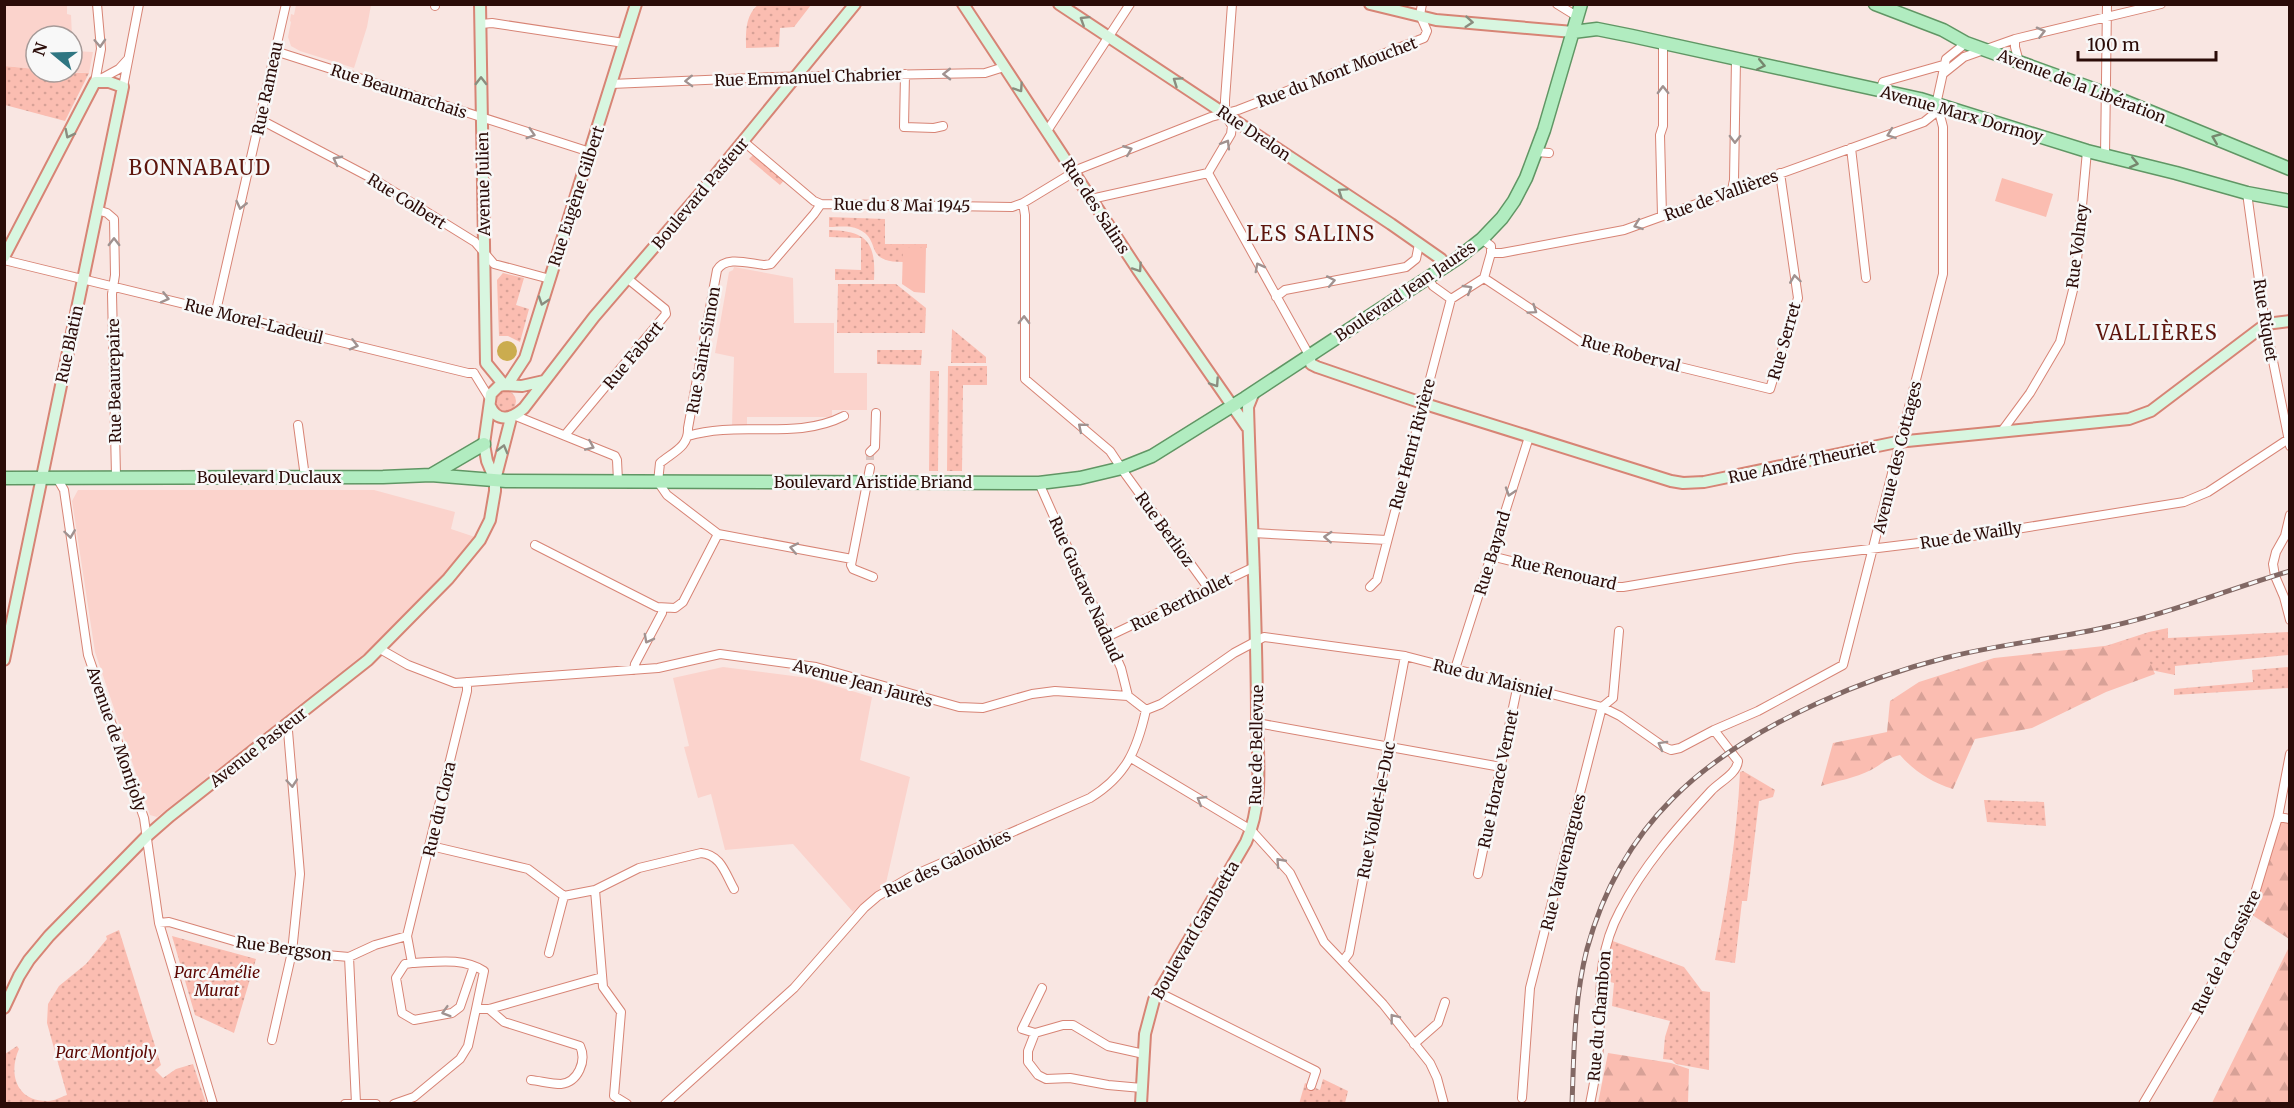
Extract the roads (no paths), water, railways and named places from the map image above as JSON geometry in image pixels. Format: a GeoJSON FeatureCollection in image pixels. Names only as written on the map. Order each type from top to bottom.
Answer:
{"type":"FeatureCollection","features":[{"type":"Feature","properties":{"kind":"main road","name":"Avenue Julien"},"geometry":{"type":"LineString","coordinates":[[480,4],[486,363]]}},
{"type":"Feature","properties":{"kind":"main road","name":"Rue Eugène Gilbert"},"geometry":{"type":"LineString","coordinates":[[509,385],[525,357],[636,4]]}},
{"type":"Feature","properties":{"kind":"main road","name":"Boulevard Pasteur"},"geometry":{"type":"LineString","coordinates":[[495,480],[516,414],[855,4]]}},
{"type":"Feature","properties":{"kind":"main road","name":"Rue des Salins"},"geometry":{"type":"LineString","coordinates":[[963,4],[1091,199],[1232,405]]}},
{"type":"Feature","properties":{"kind":"main road","name":"Rue Drelon"},"geometry":{"type":"LineString","coordinates":[[1059,4],[1419,244],[1441,259],[1446,266]]}},
{"type":"Feature","properties":{"kind":"main road","name":"Avenue Marx Dormoy"},"geometry":{"type":"LineString","coordinates":[[1370,4],[1421,10],[1436,20],[1573,32],[1597,30],[1663,43],[1937,104],[2105,156],[2247,193],[2289,201]]}},
{"type":"Feature","properties":{"kind":"main road","name":"Avenue de la Libération"},"geometry":{"type":"LineString","coordinates":[[1875,4],[1943,30],[1966,43],[2107,94],[2289,169]]}},
{"type":"Feature","properties":{"kind":"main road","name":"Avenue Marx Dormoy"},"geometry":{"type":"LineString","coordinates":[[1579,11],[1597,30]]}},
{"type":"Feature","properties":{"kind":"main road","name":"Boulevard Jean Jaurès"},"geometry":{"type":"LineString","coordinates":[[1232,405],[1428,278],[1482,239],[1514,201],[1543,153],[1579,11]]}},
{"type":"Feature","properties":{"kind":"main road"},"geometry":{"type":"LineString","coordinates":[[4,258],[95,82],[109,82],[123,87]]}},
{"type":"Feature","properties":{"kind":"main road","name":"Rue Blatin"},"geometry":{"type":"LineString","coordinates":[[4,660],[123,87]]}},
{"type":"Feature","properties":{"kind":"main road","name":"Rue André Theuriet"},"geometry":{"type":"LineString","coordinates":[[1309,355],[1311,364],[1317,367],[1422,404],[1671,481],[1688,483],[1704,482],[1901,442],[2128,418],[2144,414],[2266,324],[2289,321]]}},
{"type":"Feature","properties":{"kind":"main road"},"geometry":{"type":"LineString","coordinates":[[486,363],[509,385],[519,390],[524,399],[516,414],[501,417],[492,411],[490,403]]}},
{"type":"Feature","properties":{"kind":"main road"},"geometry":{"type":"LineString","coordinates":[[495,480],[487,461],[484,444],[490,403],[495,390],[509,385],[544,381]]}},
{"type":"Feature","properties":{"kind":"main road","name":"Rue de Bellevue"},"geometry":{"type":"LineString","coordinates":[[1251,830],[1257,799],[1257,642],[1248,407],[1254,392]]}},
{"type":"Feature","properties":{"kind":"main road","name":"Rue de Bellevue"},"geometry":{"type":"LineString","coordinates":[[1232,405],[1248,430]]}},
{"type":"Feature","properties":{"kind":"main road","name":"Boulevard Aristide Briand"},"geometry":{"type":"LineString","coordinates":[[495,480],[1039,483],[1080,478],[1122,468],[1163,450],[1232,405]]}},
{"type":"Feature","properties":{"kind":"main road"},"geometry":{"type":"LineString","coordinates":[[431,475],[484,444]]}},
{"type":"Feature","properties":{"kind":"main road","name":"Boulevard Duclaux"},"geometry":{"type":"LineString","coordinates":[[4,478],[431,475],[495,480]]}},
{"type":"Feature","properties":{"kind":"main road","name":"Avenue Pasteur"},"geometry":{"type":"LineString","coordinates":[[4,1008],[29,960],[146,837],[380,649],[448,579],[486,531],[494,506],[495,480]]}},
{"type":"Feature","properties":{"kind":"main road","name":"Boulevard Gambetta"},"geometry":{"type":"LineString","coordinates":[[1141,1104],[1147,1020],[1158,992],[1251,830]]}},
{"type":"Feature","properties":{"kind":"street"},"geometry":{"type":"LineString","coordinates":[[95,82],[101,49],[97,4]]}},
{"type":"Feature","properties":{"kind":"street","name":"Rue Blatin"},"geometry":{"type":"LineString","coordinates":[[123,87],[139,4]]}},
{"type":"Feature","properties":{"kind":"street","name":"Rue Rameau"},"geometry":{"type":"LineString","coordinates":[[216,311],[286,4]]}},
{"type":"Feature","properties":{"kind":"street"},"geometry":{"type":"LineString","coordinates":[[1047,131],[1130,4]]}},
{"type":"Feature","properties":{"kind":"street"},"geometry":{"type":"LineString","coordinates":[[1091,199],[1208,173],[1232,134],[1232,126],[1225,114],[1232,4]]}},
{"type":"Feature","properties":{"kind":"street"},"geometry":{"type":"LineString","coordinates":[[1557,4],[1579,11]]}},
{"type":"Feature","properties":{"kind":"street"},"geometry":{"type":"LineString","coordinates":[[2105,156],[2107,4]]}},
{"type":"Feature","properties":{"kind":"street"},"geometry":{"type":"LineString","coordinates":[[1880,91],[1883,82],[1943,69],[1964,57],[2015,39],[2160,5]]}},
{"type":"Feature","properties":{"kind":"street","name":"Rue du Mont Mouchet"},"geometry":{"type":"LineString","coordinates":[[1421,10],[1427,31]]}},
{"type":"Feature","properties":{"kind":"street","name":"Rue du Mont Mouchet"},"geometry":{"type":"LineString","coordinates":[[1074,171],[1211,117],[1225,114],[1416,42],[1424,38],[1436,20]]}},
{"type":"Feature","properties":{"kind":"street"},"geometry":{"type":"LineString","coordinates":[[481,24],[492,23],[624,44]]}},
{"type":"Feature","properties":{"kind":"street"},"geometry":{"type":"LineString","coordinates":[[2015,39],[2019,62]]}},
{"type":"Feature","properties":{"kind":"street"},"geometry":{"type":"LineString","coordinates":[[1662,216],[1660,135],[1664,126],[1663,43]]}},
{"type":"Feature","properties":{"kind":"street"},"geometry":{"type":"LineString","coordinates":[[1937,104],[1943,69],[1950,54],[1966,43]]}},
{"type":"Feature","properties":{"kind":"street","name":"Rue Beaumarchais"},"geometry":{"type":"LineString","coordinates":[[275,51],[590,152]]}},
{"type":"Feature","properties":{"kind":"street"},"geometry":{"type":"LineString","coordinates":[[95,82],[119,69],[129,57]]}},
{"type":"Feature","properties":{"kind":"street"},"geometry":{"type":"LineString","coordinates":[[1732,190],[1736,59]]}},
{"type":"Feature","properties":{"kind":"street","name":"Rue Emmanuel Chabrier"},"geometry":{"type":"LineString","coordinates":[[612,84],[985,73],[1004,67]]}},
{"type":"Feature","properties":{"kind":"street"},"geometry":{"type":"LineString","coordinates":[[905,74],[904,127],[943,126]]}},
{"type":"Feature","properties":{"kind":"street","name":"Rue de Vallières"},"geometry":{"type":"LineString","coordinates":[[1491,253],[1609,234],[1924,122],[1934,114],[1937,104]]}},
{"type":"Feature","properties":{"kind":"street","name":"Avenue des Cottages"},"geometry":{"type":"LineString","coordinates":[[1714,730],[1758,711],[1843,665],[1943,274],[1943,127],[1937,104]]}},
{"type":"Feature","properties":{"kind":"street","name":"Rue Colbert"},"geometry":{"type":"LineString","coordinates":[[261,120],[375,180],[475,242],[494,264],[550,279]]}},
{"type":"Feature","properties":{"kind":"street","name":"Rue du 8 Mai 1945"},"geometry":{"type":"LineString","coordinates":[[743,141],[814,201],[821,204],[1012,207],[1023,203],[1074,171]]}},
{"type":"Feature","properties":{"kind":"street"},"geometry":{"type":"LineString","coordinates":[[1851,148],[1866,278]]}},
{"type":"Feature","properties":{"kind":"street","name":"Rue Volney"},"geometry":{"type":"LineString","coordinates":[[2002,431],[2030,393],[2060,342],[2075,282],[2087,151]]}},
{"type":"Feature","properties":{"kind":"street"},"geometry":{"type":"LineString","coordinates":[[1208,173],[1309,355]]}},
{"type":"Feature","properties":{"kind":"street","name":"Rue Serret"},"geometry":{"type":"LineString","coordinates":[[1722,378],[1770,389],[1798,298],[1780,173]]}},
{"type":"Feature","properties":{"kind":"street","name":"Rue Riquet"},"geometry":{"type":"LineString","coordinates":[[2247,193],[2266,324],[2289,441]]}},
{"type":"Feature","properties":{"kind":"street","name":"Rue Berlioz"},"geometry":{"type":"LineString","coordinates":[[1023,203],[1025,215],[1024,379],[1110,451],[1209,590]]}},
{"type":"Feature","properties":{"kind":"street","name":"Rue Saint-Simon"},"geometry":{"type":"LineString","coordinates":[[658,482],[660,463],[680,449],[688,436],[717,270],[721,263],[727,261],[765,266],[771,264],[821,204]]}},
{"type":"Feature","properties":{"kind":"street"},"geometry":{"type":"LineString","coordinates":[[97,210],[107,213],[114,219],[113,285]]}},
{"type":"Feature","properties":{"kind":"street"},"geometry":{"type":"LineString","coordinates":[[1428,278],[1433,286],[1451,299],[1484,278],[1491,246],[1482,239]]}},
{"type":"Feature","properties":{"kind":"street"},"geometry":{"type":"LineString","coordinates":[[1276,297],[1285,290],[1406,267],[1416,259],[1419,244]]}},
{"type":"Feature","properties":{"kind":"street","name":"Rue Morel-Ladeuil"},"geometry":{"type":"LineString","coordinates":[[4,258],[474,373]]}},
{"type":"Feature","properties":{"kind":"street","name":"Rue Roberval"},"geometry":{"type":"LineString","coordinates":[[1484,278],[1582,343],[1722,378]]}},
{"type":"Feature","properties":{"kind":"street","name":"Rue Fabert"},"geometry":{"type":"LineString","coordinates":[[565,435],[666,314],[665,309],[628,279]]}},
{"type":"Feature","properties":{"kind":"street","name":"Rue Beaurepaire"},"geometry":{"type":"LineString","coordinates":[[113,285],[116,476]]}},
{"type":"Feature","properties":{"kind":"street","name":"Rue Henri Rivière"},"geometry":{"type":"LineString","coordinates":[[1371,587],[1377,580],[1451,299]]}},
{"type":"Feature","properties":{"kind":"street"},"geometry":{"type":"LineString","coordinates":[[486,363],[474,373],[490,403]]}},
{"type":"Feature","properties":{"kind":"street"},"geometry":{"type":"LineString","coordinates":[[870,452],[875,447],[876,413]]}},
{"type":"Feature","properties":{"kind":"street"},"geometry":{"type":"LineString","coordinates":[[516,414],[615,456],[618,481]]}},
{"type":"Feature","properties":{"kind":"street"},"geometry":{"type":"LineString","coordinates":[[688,436],[707,430],[801,429],[833,422],[844,416]]}},
{"type":"Feature","properties":{"kind":"street"},"geometry":{"type":"LineString","coordinates":[[298,425],[305,477]]}},
{"type":"Feature","properties":{"kind":"street","name":"Rue Bayard"},"geometry":{"type":"LineString","coordinates":[[1455,669],[1529,437]]}},
{"type":"Feature","properties":{"kind":"street","name":"Rue de Wailly"},"geometry":{"type":"LineString","coordinates":[[1636,585],[1796,558],[1873,549],[2184,502],[2208,492],[2289,441]]}},
{"type":"Feature","properties":{"kind":"street"},"geometry":{"type":"LineString","coordinates":[[870,468],[851,565],[853,569],[873,577]]}},
{"type":"Feature","properties":{"kind":"street","name":"Avenue de Montjoly"},"geometry":{"type":"LineString","coordinates":[[57,478],[64,490],[88,655],[144,818],[159,923],[213,1104]]}},
{"type":"Feature","properties":{"kind":"street"},"geometry":{"type":"LineString","coordinates":[[658,482],[667,495],[718,534],[852,559]]}},
{"type":"Feature","properties":{"kind":"street","name":"Rue Gustave Nadaud"},"geometry":{"type":"LineString","coordinates":[[1039,483],[1123,673],[1128,696]]}},
{"type":"Feature","properties":{"kind":"street"},"geometry":{"type":"LineString","coordinates":[[2289,515],[2285,536],[2276,552],[2273,564],[2274,576],[2287,596],[2289,620]]}},
{"type":"Feature","properties":{"kind":"street"},"geometry":{"type":"LineString","coordinates":[[1253,533],[1387,540]]}},
{"type":"Feature","properties":{"kind":"street"},"geometry":{"type":"LineString","coordinates":[[535,545],[662,608],[675,608],[683,602],[718,534]]}},
{"type":"Feature","properties":{"kind":"street","name":"Rue Renouard"},"geometry":{"type":"LineString","coordinates":[[1491,556],[1615,587],[1636,585]]}},
{"type":"Feature","properties":{"kind":"street","name":"Rue Berthollet"},"geometry":{"type":"LineString","coordinates":[[1107,637],[1254,567]]}},
{"type":"Feature","properties":{"kind":"street"},"geometry":{"type":"LineString","coordinates":[[634,670],[634,664],[662,613],[662,608]]}},
{"type":"Feature","properties":{"kind":"street","name":"Rue Vauvenargues"},"geometry":{"type":"LineString","coordinates":[[1522,1098],[1530,988],[1602,707],[1613,698],[1619,632]]}},
{"type":"Feature","properties":{"kind":"street","name":"Rue du Maisniel"},"geometry":{"type":"LineString","coordinates":[[1257,642],[1264,637],[1405,656],[1518,684],[1602,707],[1620,716],[1658,744],[1671,750],[1680,748],[1714,730]]}},
{"type":"Feature","properties":{"kind":"street"},"geometry":{"type":"LineString","coordinates":[[1128,696],[1146,710],[1161,704],[1234,653],[1257,642]]}},
{"type":"Feature","properties":{"kind":"street","name":"Avenue Jean Jaurès"},"geometry":{"type":"LineString","coordinates":[[380,649],[408,665],[454,683],[658,668],[720,654],[816,667],[959,708],[983,708],[1044,692],[1128,696]]}},
{"type":"Feature","properties":{"kind":"street","name":"Rue Viollet-le-Duc"},"geometry":{"type":"LineString","coordinates":[[1343,961],[1350,953],[1405,656]]}},
{"type":"Feature","properties":{"kind":"street","name":"Rue du Clora"},"geometry":{"type":"LineString","coordinates":[[407,936],[467,682]]}},
{"type":"Feature","properties":{"kind":"street","name":"Rue Horace Vernet"},"geometry":{"type":"LineString","coordinates":[[1478,874],[1518,684]]}},
{"type":"Feature","properties":{"kind":"street","name":"Rue des Galoubies"},"geometry":{"type":"LineString","coordinates":[[665,1104],[794,988],[864,908],[878,896],[912,876],[1090,798],[1106,788],[1131,758],[1146,710]]}},
{"type":"Feature","properties":{"kind":"street"},"geometry":{"type":"LineString","coordinates":[[1257,723],[1501,767]]}},
{"type":"Feature","properties":{"kind":"street"},"geometry":{"type":"LineString","coordinates":[[272,1040],[292,952],[300,874],[288,731],[285,725]]}},
{"type":"Feature","properties":{"kind":"street","name":"Rue du Chambon"},"geometry":{"type":"LineString","coordinates":[[1590,1104],[1598,1059],[1600,980],[1607,939],[1620,910],[1651,858],[1715,786],[1737,766],[1738,761],[1714,730]]}},
{"type":"Feature","properties":{"kind":"street","name":"Rue de la Cassière"},"geometry":{"type":"LineString","coordinates":[[2143,1104],[2195,1016],[2249,913],[2278,817],[2289,754]]}},
{"type":"Feature","properties":{"kind":"street"},"geometry":{"type":"LineString","coordinates":[[1131,758],[1251,830],[1290,873],[1324,942],[1383,1004],[1430,1063],[1444,1104]]}},
{"type":"Feature","properties":{"kind":"street"},"geometry":{"type":"LineString","coordinates":[[2278,817],[2289,819]]}},
{"type":"Feature","properties":{"kind":"street"},"geometry":{"type":"LineString","coordinates":[[430,846],[528,869],[564,896],[595,890],[639,868],[701,853],[711,854],[716,858],[734,889]]}},
{"type":"Feature","properties":{"kind":"street"},"geometry":{"type":"LineString","coordinates":[[595,890],[603,987],[621,1012],[612,1100],[627,1104]]}},
{"type":"Feature","properties":{"kind":"street"},"geometry":{"type":"LineString","coordinates":[[549,953],[564,896]]}},
{"type":"Feature","properties":{"kind":"street","name":"Rue Bergson"},"geometry":{"type":"LineString","coordinates":[[159,923],[169,922],[241,943],[292,952],[349,957],[375,945],[407,936]]}},
{"type":"Feature","properties":{"kind":"street"},"geometry":{"type":"LineString","coordinates":[[407,936],[412,963]]}},
{"type":"Feature","properties":{"kind":"street"},"geometry":{"type":"LineString","coordinates":[[349,957],[356,1103]]}},
{"type":"Feature","properties":{"kind":"street"},"geometry":{"type":"LineString","coordinates":[[394,1104],[414,1097],[460,1059],[468,1046],[484,971],[474,966],[451,961],[412,963],[405,964],[396,978],[402,1013],[414,1020],[452,1012],[460,1007],[474,966]]}},
{"type":"Feature","properties":{"kind":"street"},"geometry":{"type":"LineString","coordinates":[[476,1009],[489,1009],[602,977]]}},
{"type":"Feature","properties":{"kind":"street"},"geometry":{"type":"LineString","coordinates":[[1042,988],[1022,1029],[1035,1033],[1063,1025],[1072,1025],[1108,1046],[1144,1054]]}},
{"type":"Feature","properties":{"kind":"street"},"geometry":{"type":"LineString","coordinates":[[1158,992],[1316,1071],[1311,1086]]}},
{"type":"Feature","properties":{"kind":"street"},"geometry":{"type":"LineString","coordinates":[[1414,1044],[1438,1023],[1445,1002]]}},
{"type":"Feature","properties":{"kind":"street"},"geometry":{"type":"LineString","coordinates":[[489,1009],[504,1022],[580,1047],[584,1054],[582,1065],[574,1077],[562,1084],[531,1080]]}},
{"type":"Feature","properties":{"kind":"street"},"geometry":{"type":"LineString","coordinates":[[1035,1033],[1028,1051],[1028,1062],[1038,1075],[1053,1079],[1070,1078],[1142,1088]]}},
{"type":"Feature","properties":{"kind":"street"},"geometry":{"type":"LineString","coordinates":[[345,1104],[376,1104]]}},
{"type":"Feature","properties":{"kind":"tunnel"},"geometry":{"type":"LineString","coordinates":[[870,452],[870,468]]}},
{"type":"Feature","properties":{"kind":"railway"},"geometry":{"type":"LineString","coordinates":[[1572,1104],[1579,987],[1587,949],[1602,905],[1621,865],[1645,830],[1672,799],[1704,771],[1777,723],[1833,696],[1896,672],[1964,653],[2122,624],[2290,571]]}},
{"type":"Feature","properties":{"kind":"district","name":"BONNABAUD"},"geometry":{"type":"Point","coordinates":[200,168]}},
{"type":"Feature","properties":{"kind":"district","name":"LES SALINS"},"geometry":{"type":"Point","coordinates":[1311,234]}},
{"type":"Feature","properties":{"kind":"district","name":"VALLIÈRES"},"geometry":{"type":"Point","coordinates":[2157,333]}},
{"type":"Feature","properties":{"kind":"park label","name":"Parc Amélie Murat"},"geometry":{"type":"Point","coordinates":[217,981]}},
{"type":"Feature","properties":{"kind":"park label","name":"Parc Montjoly"},"geometry":{"type":"Point","coordinates":[106,1052]}}]}
